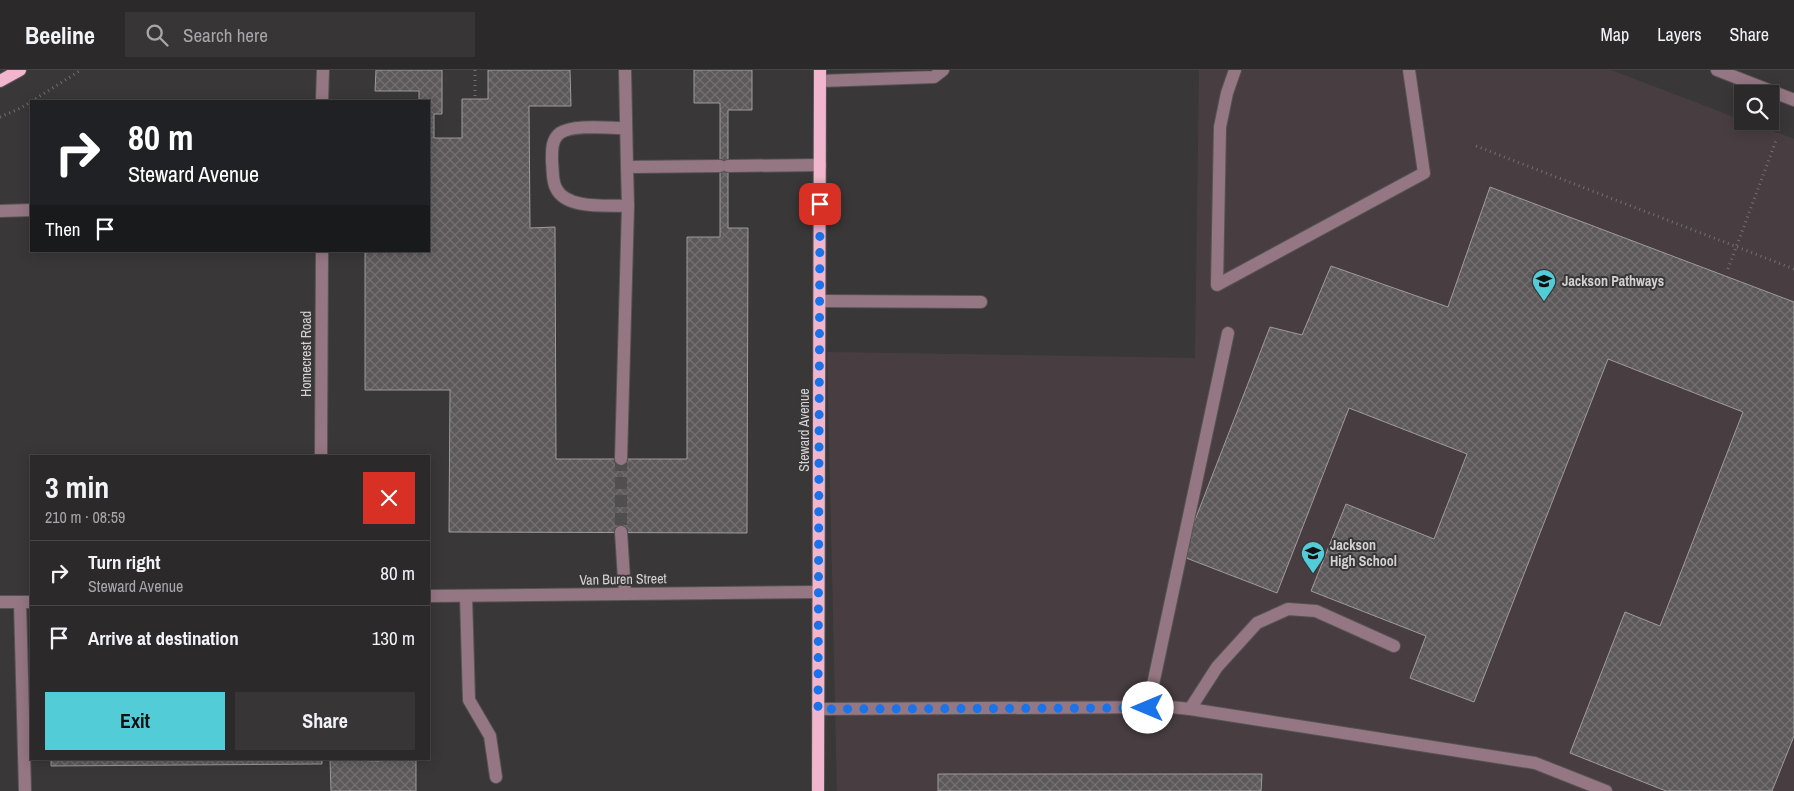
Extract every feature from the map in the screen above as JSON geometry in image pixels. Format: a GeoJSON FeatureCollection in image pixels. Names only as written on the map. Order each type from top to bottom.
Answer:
{"type":"FeatureCollection","features":[{"type":"Feature","properties":{"kind":"main road"},"geometry":{"type":"LineString","coordinates":[[0,81],[20,70]]}},
{"type":"Feature","properties":{"kind":"main road","name":"Steward Avenue"},"geometry":{"type":"LineString","coordinates":[[818,791],[820,76]]}},
{"type":"Feature","properties":{"kind":"street"},"geometry":{"type":"LineString","coordinates":[[322,100],[323,70]]}},
{"type":"Feature","properties":{"kind":"street"},"geometry":{"type":"LineString","coordinates":[[621,459],[628,206],[625,70]]}},
{"type":"Feature","properties":{"kind":"street"},"geometry":{"type":"LineString","coordinates":[[820,76],[934,77],[943,70]]}},
{"type":"Feature","properties":{"kind":"street"},"geometry":{"type":"LineString","coordinates":[[1235,70],[1227,93],[1220,127],[1217,285],[1424,173],[1410,70]]}},
{"type":"Feature","properties":{"kind":"street"},"geometry":{"type":"LineString","coordinates":[[1717,70],[1794,100]]}},
{"type":"Feature","properties":{"kind":"street"},"geometry":{"type":"LineString","coordinates":[[625,128],[574,128],[561,132],[554,141],[552,152],[555,188],[566,199],[580,204],[628,206]]}},
{"type":"Feature","properties":{"kind":"street"},"geometry":{"type":"LineString","coordinates":[[626,167],[820,165]]}},
{"type":"Feature","properties":{"kind":"street"},"geometry":{"type":"LineString","coordinates":[[0,211],[30,210]]}},
{"type":"Feature","properties":{"kind":"street","name":"Homecrest Road"},"geometry":{"type":"LineString","coordinates":[[321,455],[322,252]]}},
{"type":"Feature","properties":{"kind":"street"},"geometry":{"type":"LineString","coordinates":[[820,302],[981,302]]}},
{"type":"Feature","properties":{"kind":"street"},"geometry":{"type":"LineString","coordinates":[[1148,708],[1228,334]]}},
{"type":"Feature","properties":{"kind":"street"},"geometry":{"type":"LineString","coordinates":[[621,532],[625,594]]}},
{"type":"Feature","properties":{"kind":"street","name":"Van Buren Street"},"geometry":{"type":"LineString","coordinates":[[430,596],[818,592]]}},
{"type":"Feature","properties":{"kind":"street"},"geometry":{"type":"LineString","coordinates":[[466,596],[469,700],[490,736],[496,777]]}},
{"type":"Feature","properties":{"kind":"street"},"geometry":{"type":"LineString","coordinates":[[0,602],[26,602],[25,791]]}},
{"type":"Feature","properties":{"kind":"street"},"geometry":{"type":"LineString","coordinates":[[1190,709],[1217,668],[1257,623],[1288,609],[1316,611],[1394,646]]}},
{"type":"Feature","properties":{"kind":"street"},"geometry":{"type":"LineString","coordinates":[[818,709],[1190,709],[1535,764],[1606,791]]}},
{"type":"Feature","properties":{"kind":"path"},"geometry":{"type":"LineString","coordinates":[[34,100],[81,70]]}},
{"type":"Feature","properties":{"kind":"path"},"geometry":{"type":"LineString","coordinates":[[475,70],[475,96]]}},
{"type":"Feature","properties":{"kind":"path"},"geometry":{"type":"LineString","coordinates":[[0,117],[30,102]]}},
{"type":"Feature","properties":{"kind":"path"},"geometry":{"type":"LineString","coordinates":[[1728,269],[1777,138]]}},
{"type":"Feature","properties":{"kind":"path"},"geometry":{"type":"LineString","coordinates":[[1476,146],[1794,268]]}},
{"type":"Feature","properties":{"kind":"shaded area","name":"Jackson High School"},"geometry":{"type":"Polygon","coordinates":[[[1199,70],[1611,70],[1734,117],[1734,130],[1770,130],[1794,139],[1794,791],[837,791],[827,352],[1195,358],[1199,70]]]}},
{"type":"Feature","properties":{"kind":"building"},"geometry":{"type":"Polygon","coordinates":[[[376,70],[442,70],[442,114],[434,114],[434,138],[462,138],[462,99],[488,99],[488,70],[570,70],[571,106],[529,106],[530,228],[555,227],[556,459],[687,459],[687,237],[720,237],[720,103],[694,103],[694,70],[752,70],[752,110],[728,110],[728,228],[748,228],[747,533],[449,532],[450,390],[365,390],[365,252],[430,252],[430,100],[419,100],[419,91],[375,91],[376,70]]]}},
{"type":"Feature","properties":{"kind":"building"},"geometry":{"type":"Polygon","coordinates":[[[1490,187],[1794,302],[1794,736],[1772,791],[1666,791],[1570,753],[1625,612],[1660,626],[1743,412],[1608,359],[1474,702],[1410,678],[1426,636],[1311,591],[1346,504],[1434,539],[1467,454],[1349,408],[1277,593],[1181,556],[1270,327],[1302,335],[1331,266],[1448,307],[1490,187]]]}},
{"type":"Feature","properties":{"kind":"building"},"geometry":{"type":"Polygon","coordinates":[[[51,760],[322,760],[322,764],[51,766],[51,760]]]}},
{"type":"Feature","properties":{"kind":"building"},"geometry":{"type":"Polygon","coordinates":[[[330,760],[416,760],[416,791],[331,791],[330,760]]]}},
{"type":"Feature","properties":{"kind":"building"},"geometry":{"type":"Polygon","coordinates":[[[938,774],[1262,774],[1261,791],[938,791],[938,774]]]}},
{"type":"Feature","properties":{"kind":"tunnel"},"geometry":{"type":"LineString","coordinates":[[621,459],[621,532]]}},
{"type":"Feature","properties":{"kind":"place","name":"Jackson Pathways"},"geometry":{"type":"Point","coordinates":[1544,302]}},
{"type":"Feature","properties":{"kind":"place","name":"Jackson High School"},"geometry":{"type":"Point","coordinates":[1313,574]}},
{"type":"Feature","properties":{"kind":"route"},"geometry":{"type":"LineString","coordinates":[[820,204],[818,709],[1148,708]]}}]}
